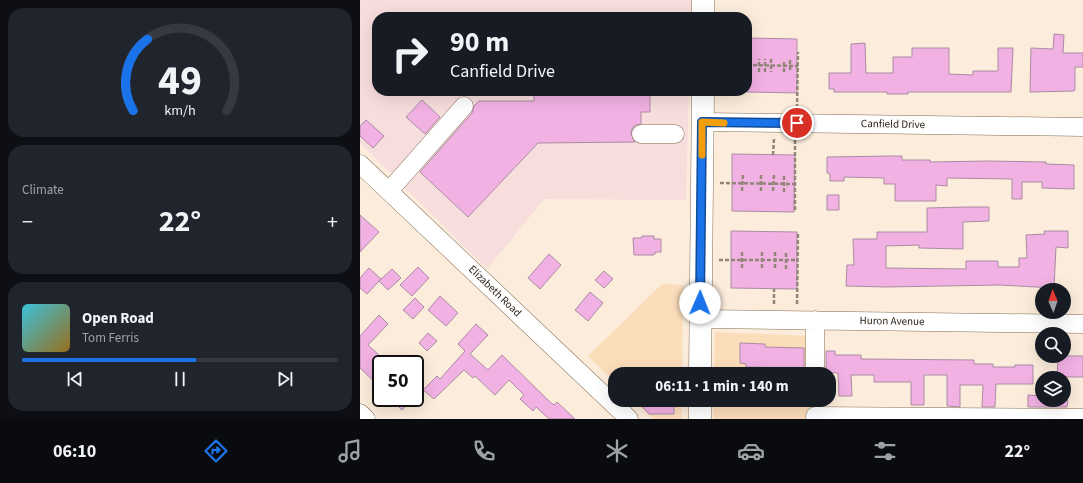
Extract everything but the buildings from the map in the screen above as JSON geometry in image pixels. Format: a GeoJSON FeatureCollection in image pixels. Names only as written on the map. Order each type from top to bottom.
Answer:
{"type":"FeatureCollection","features":[{"type":"Feature","properties":{"kind":"main road"},"geometry":{"type":"LineString","coordinates":[[703,0],[703,12]]}},
{"type":"Feature","properties":{"kind":"main road"},"geometry":{"type":"LineString","coordinates":[[700,367],[702,96]]}},
{"type":"Feature","properties":{"kind":"main road"},"geometry":{"type":"LineString","coordinates":[[700,407],[700,419]]}},
{"type":"Feature","properties":{"kind":"street"},"geometry":{"type":"LineString","coordinates":[[389,191],[464,106]]}},
{"type":"Feature","properties":{"kind":"street","name":"Canfield Drive"},"geometry":{"type":"LineString","coordinates":[[702,122],[1083,127]]}},
{"type":"Feature","properties":{"kind":"street"},"geometry":{"type":"LineString","coordinates":[[641,134],[674,134]]}},
{"type":"Feature","properties":{"kind":"street","name":"Elizabeth Road"},"geometry":{"type":"LineString","coordinates":[[360,164],[629,419]]}},
{"type":"Feature","properties":{"kind":"street","name":"Huron Avenue"},"geometry":{"type":"LineString","coordinates":[[700,319],[1083,324]]}},
{"type":"Feature","properties":{"kind":"street"},"geometry":{"type":"LineString","coordinates":[[815,320],[815,367]]}},
{"type":"Feature","properties":{"kind":"street"},"geometry":{"type":"LineString","coordinates":[[815,412],[1083,418]]}},
{"type":"Feature","properties":{"kind":"street"},"geometry":{"type":"LineString","coordinates":[[360,413],[366,419]]}},
{"type":"Feature","properties":{"kind":"path"},"geometry":{"type":"LineString","coordinates":[[797,108],[798,52]]}},
{"type":"Feature","properties":{"kind":"path"},"geometry":{"type":"LineString","coordinates":[[759,59],[759,72]]}},
{"type":"Feature","properties":{"kind":"path"},"geometry":{"type":"LineString","coordinates":[[765,59],[765,72]]}},
{"type":"Feature","properties":{"kind":"path"},"geometry":{"type":"LineString","coordinates":[[771,59],[771,72]]}},
{"type":"Feature","properties":{"kind":"path"},"geometry":{"type":"LineString","coordinates":[[784,60],[784,72]]}},
{"type":"Feature","properties":{"kind":"path"},"geometry":{"type":"LineString","coordinates":[[790,60],[790,72]]}},
{"type":"Feature","properties":{"kind":"path"},"geometry":{"type":"LineString","coordinates":[[752,65],[798,66]]}},
{"type":"Feature","properties":{"kind":"path"},"geometry":{"type":"LineString","coordinates":[[774,139],[774,155]]}},
{"type":"Feature","properties":{"kind":"path"},"geometry":{"type":"LineString","coordinates":[[795,210],[796,140]]}},
{"type":"Feature","properties":{"kind":"path"},"geometry":{"type":"LineString","coordinates":[[742,191],[743,175]]}},
{"type":"Feature","properties":{"kind":"path"},"geometry":{"type":"LineString","coordinates":[[761,175],[761,191]]}},
{"type":"Feature","properties":{"kind":"path"},"geometry":{"type":"LineString","coordinates":[[773,191],[774,175]]}},
{"type":"Feature","properties":{"kind":"path"},"geometry":{"type":"LineString","coordinates":[[784,175],[784,192]]}},
{"type":"Feature","properties":{"kind":"path"},"geometry":{"type":"LineString","coordinates":[[720,183],[795,184]]}},
{"type":"Feature","properties":{"kind":"path"},"geometry":{"type":"LineString","coordinates":[[797,304],[798,232]]}},
{"type":"Feature","properties":{"kind":"path"},"geometry":{"type":"LineString","coordinates":[[742,252],[742,268]]}},
{"type":"Feature","properties":{"kind":"path"},"geometry":{"type":"LineString","coordinates":[[762,252],[762,268]]}},
{"type":"Feature","properties":{"kind":"path"},"geometry":{"type":"LineString","coordinates":[[775,252],[775,268]]}},
{"type":"Feature","properties":{"kind":"path"},"geometry":{"type":"LineString","coordinates":[[786,252],[786,268]]}},
{"type":"Feature","properties":{"kind":"path"},"geometry":{"type":"LineString","coordinates":[[719,260],[798,260]]}},
{"type":"Feature","properties":{"kind":"path"},"geometry":{"type":"LineString","coordinates":[[774,289],[774,304]]}},
{"type":"Feature","properties":{"kind":"shaded area"},"geometry":{"type":"Polygon","coordinates":[[[360,0],[691,0],[691,12],[372,12],[372,96],[689,96],[686,200],[544,199],[487,269],[360,143],[360,0]]]}},
{"type":"Feature","properties":{"kind":"shaded area"},"geometry":{"type":"Polygon","coordinates":[[[662,284],[683,285],[682,367],[608,367],[608,375],[588,356],[662,284]]]}},
{"type":"Feature","properties":{"kind":"shaded area"},"geometry":{"type":"Polygon","coordinates":[[[715,332],[815,336],[814,367],[714,367],[715,332]]]}},
{"type":"Feature","properties":{"kind":"shaded area"},"geometry":{"type":"Polygon","coordinates":[[[640,407],[682,407],[681,419],[653,419],[640,407]]]}},
{"type":"Feature","properties":{"kind":"shaded area"},"geometry":{"type":"Polygon","coordinates":[[[714,407],[814,407],[813,419],[713,419],[714,407]]]}},
{"type":"Feature","properties":{"kind":"slow traffic"},"geometry":{"type":"LineString","coordinates":[[702,155],[702,122],[724,123]]}},
{"type":"Feature","properties":{"kind":"route"},"geometry":{"type":"LineString","coordinates":[[700,303],[702,122],[797,123]]}}]}
